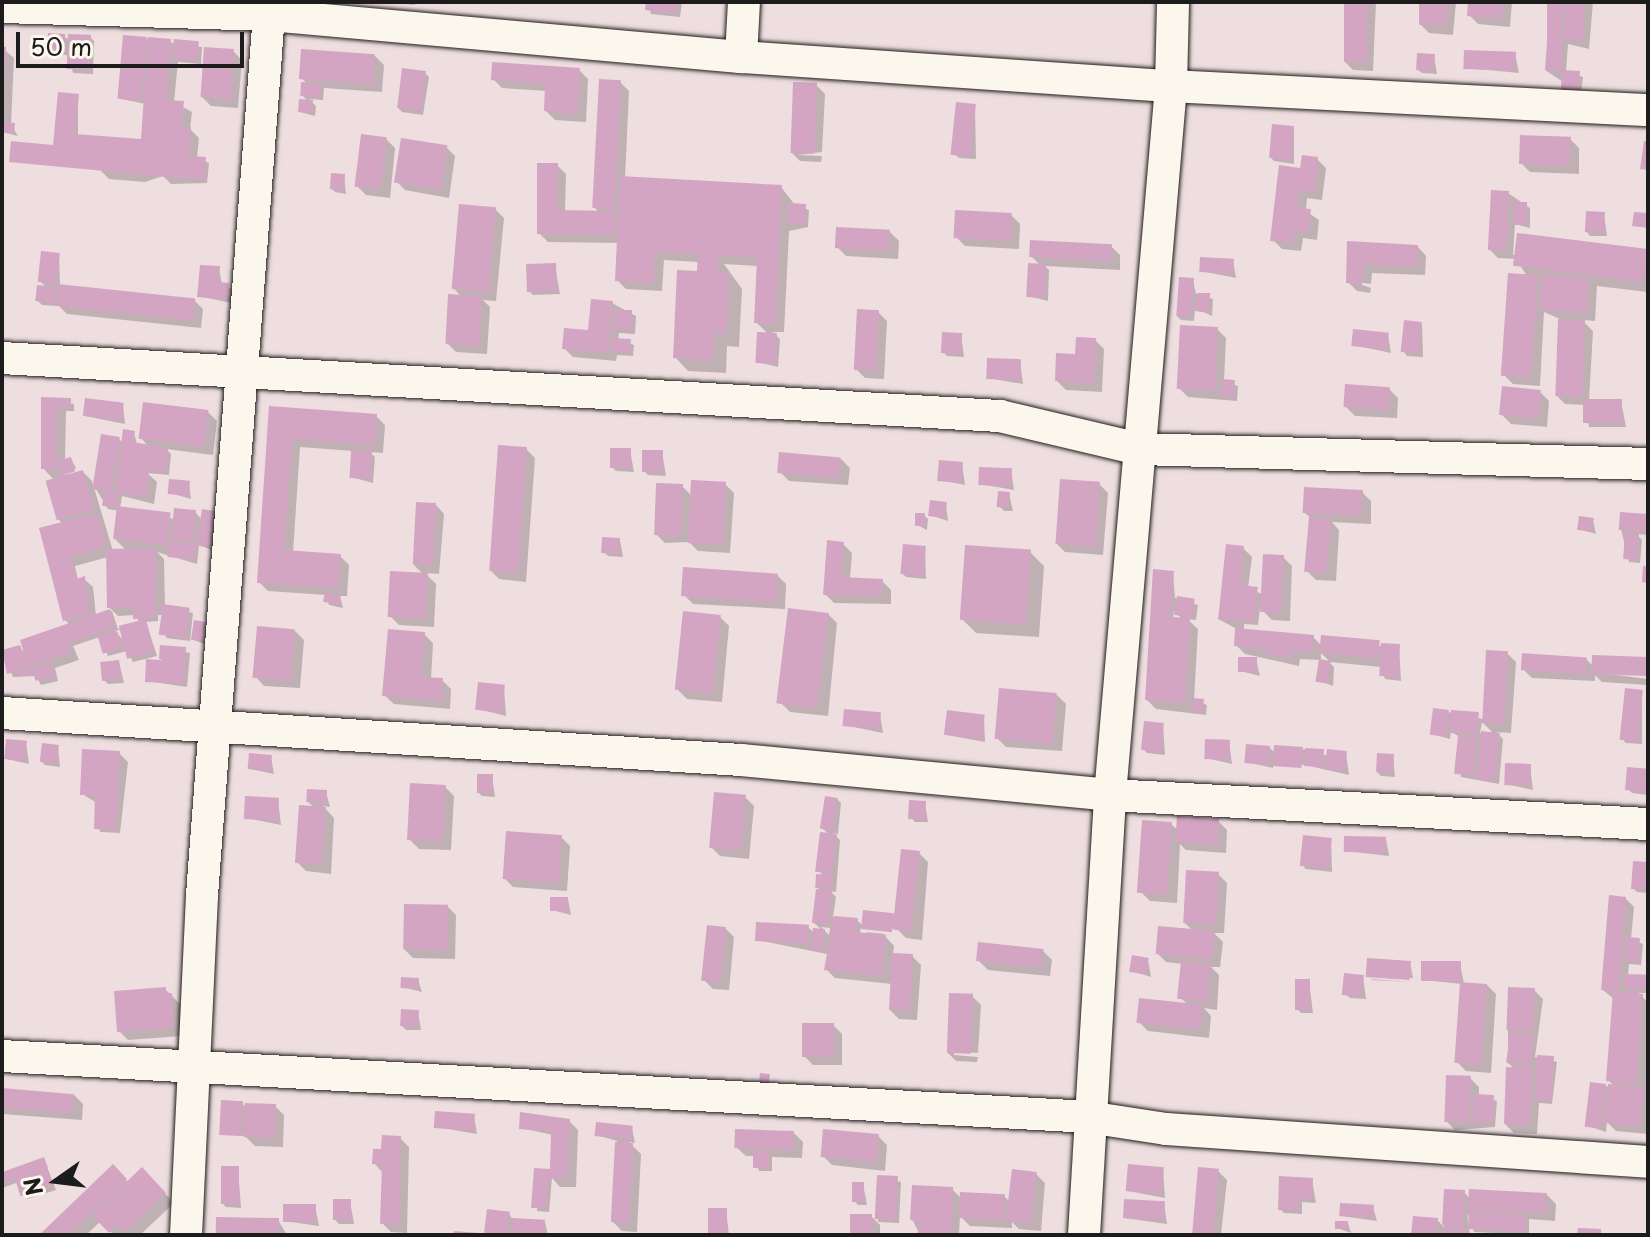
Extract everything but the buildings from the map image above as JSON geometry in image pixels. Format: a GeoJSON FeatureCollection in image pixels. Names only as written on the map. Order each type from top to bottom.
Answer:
{"type":"FeatureCollection","features":[{"type":"Feature","properties":{"kind":"street"},"geometry":{"type":"LineString","coordinates":[[741,57],[744,2]]}},
{"type":"Feature","properties":{"kind":"street"},"geometry":{"type":"LineString","coordinates":[[1084,1235],[1088,1117],[1110,795],[1171,86],[1173,2]]}},
{"type":"Feature","properties":{"kind":"street"},"geometry":{"type":"LineString","coordinates":[[2,7],[269,8],[741,57],[1171,86],[1648,110]]}},
{"type":"Feature","properties":{"kind":"street"},"geometry":{"type":"LineString","coordinates":[[186,1235],[198,1069],[202,895],[246,372],[269,8]]}},
{"type":"Feature","properties":{"kind":"street"},"geometry":{"type":"LineString","coordinates":[[2,358],[1000,416],[1140,449],[1648,464]]}},
{"type":"Feature","properties":{"kind":"street"},"geometry":{"type":"LineString","coordinates":[[2,713],[217,723],[741,760],[1110,795],[1648,824]]}},
{"type":"Feature","properties":{"kind":"street"},"geometry":{"type":"LineString","coordinates":[[2,1056],[1088,1117],[1166,1129],[1648,1162]]}}]}
